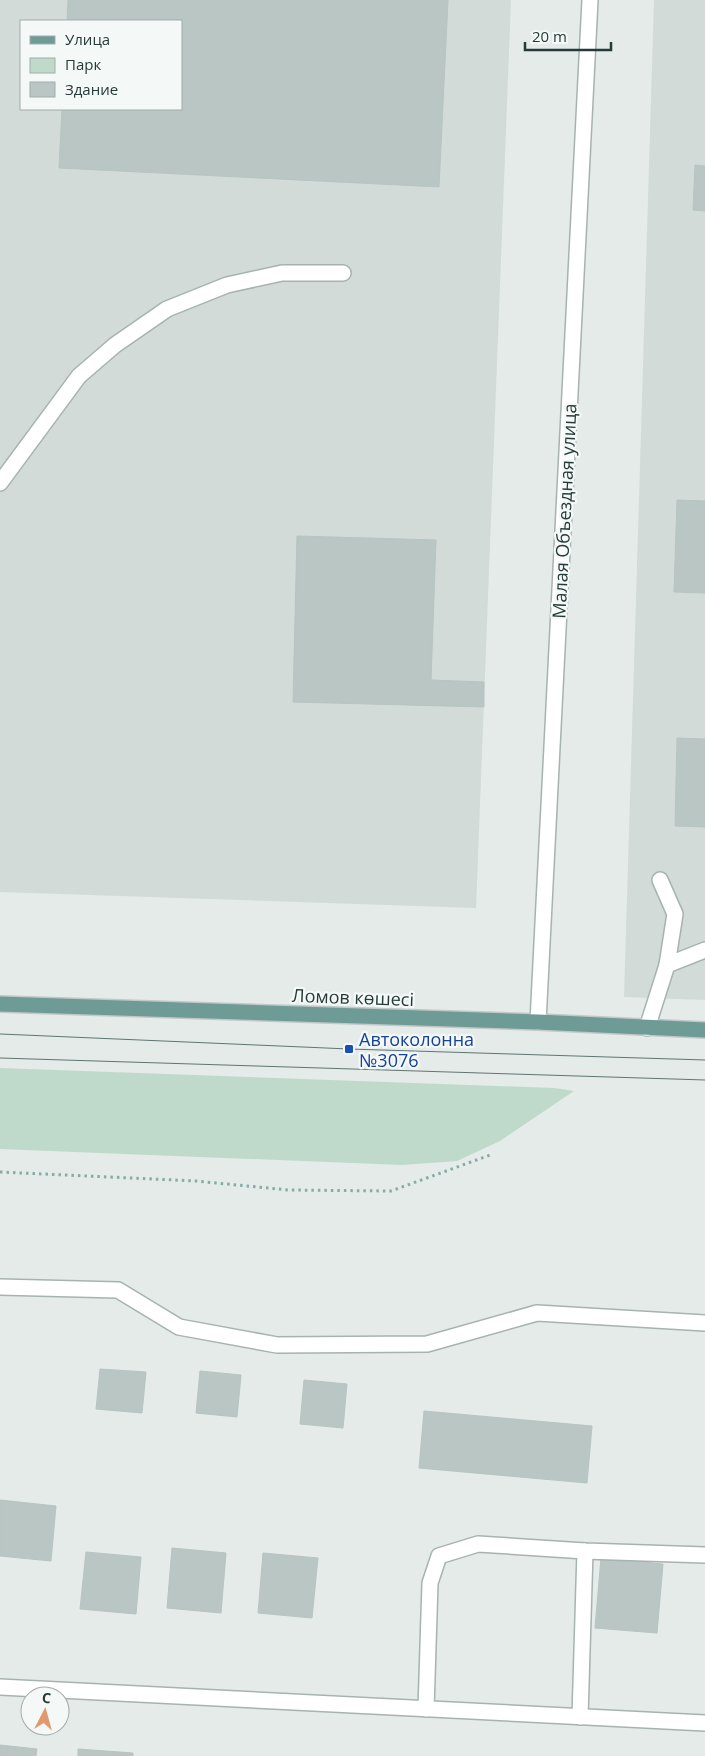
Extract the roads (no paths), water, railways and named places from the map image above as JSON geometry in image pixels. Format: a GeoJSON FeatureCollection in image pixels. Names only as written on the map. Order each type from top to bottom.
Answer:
{"type":"FeatureCollection","features":[{"type":"Feature","properties":{"kind":"main road","name":"Ломов көшесі"},"geometry":{"type":"LineString","coordinates":[[0,1004],[538,1022],[705,1030]]}},
{"type":"Feature","properties":{"kind":"street","name":"Малая Объездная улица"},"geometry":{"type":"LineString","coordinates":[[538,1022],[590,0]]}},
{"type":"Feature","properties":{"kind":"street"},"geometry":{"type":"LineString","coordinates":[[0,483],[80,376],[115,345],[168,309],[227,285],[282,273],[343,272]]}},
{"type":"Feature","properties":{"kind":"street"},"geometry":{"type":"LineString","coordinates":[[647,1028],[667,965],[675,914],[660,880]]}},
{"type":"Feature","properties":{"kind":"street"},"geometry":{"type":"LineString","coordinates":[[667,965],[705,950]]}},
{"type":"Feature","properties":{"kind":"street"},"geometry":{"type":"LineString","coordinates":[[0,1287],[118,1290],[178,1327],[278,1345],[427,1344],[537,1314],[705,1323]]}},
{"type":"Feature","properties":{"kind":"street"},"geometry":{"type":"LineString","coordinates":[[426,1709],[430,1582],[439,1556],[478,1544],[585,1551],[705,1554]]}},
{"type":"Feature","properties":{"kind":"street"},"geometry":{"type":"LineString","coordinates":[[580,1717],[585,1551]]}},
{"type":"Feature","properties":{"kind":"street"},"geometry":{"type":"LineString","coordinates":[[0,1687],[705,1723]]}},
{"type":"Feature","properties":{"kind":"tram line"},"geometry":{"type":"LineString","coordinates":[[0,1034],[349,1049],[705,1060]]}},
{"type":"Feature","properties":{"kind":"tram line"},"geometry":{"type":"LineString","coordinates":[[0,1058],[705,1080]]}},
{"type":"Feature","properties":{"kind":"place","name":"Автоколонна №3076"},"geometry":{"type":"Point","coordinates":[349,1049]}}]}
